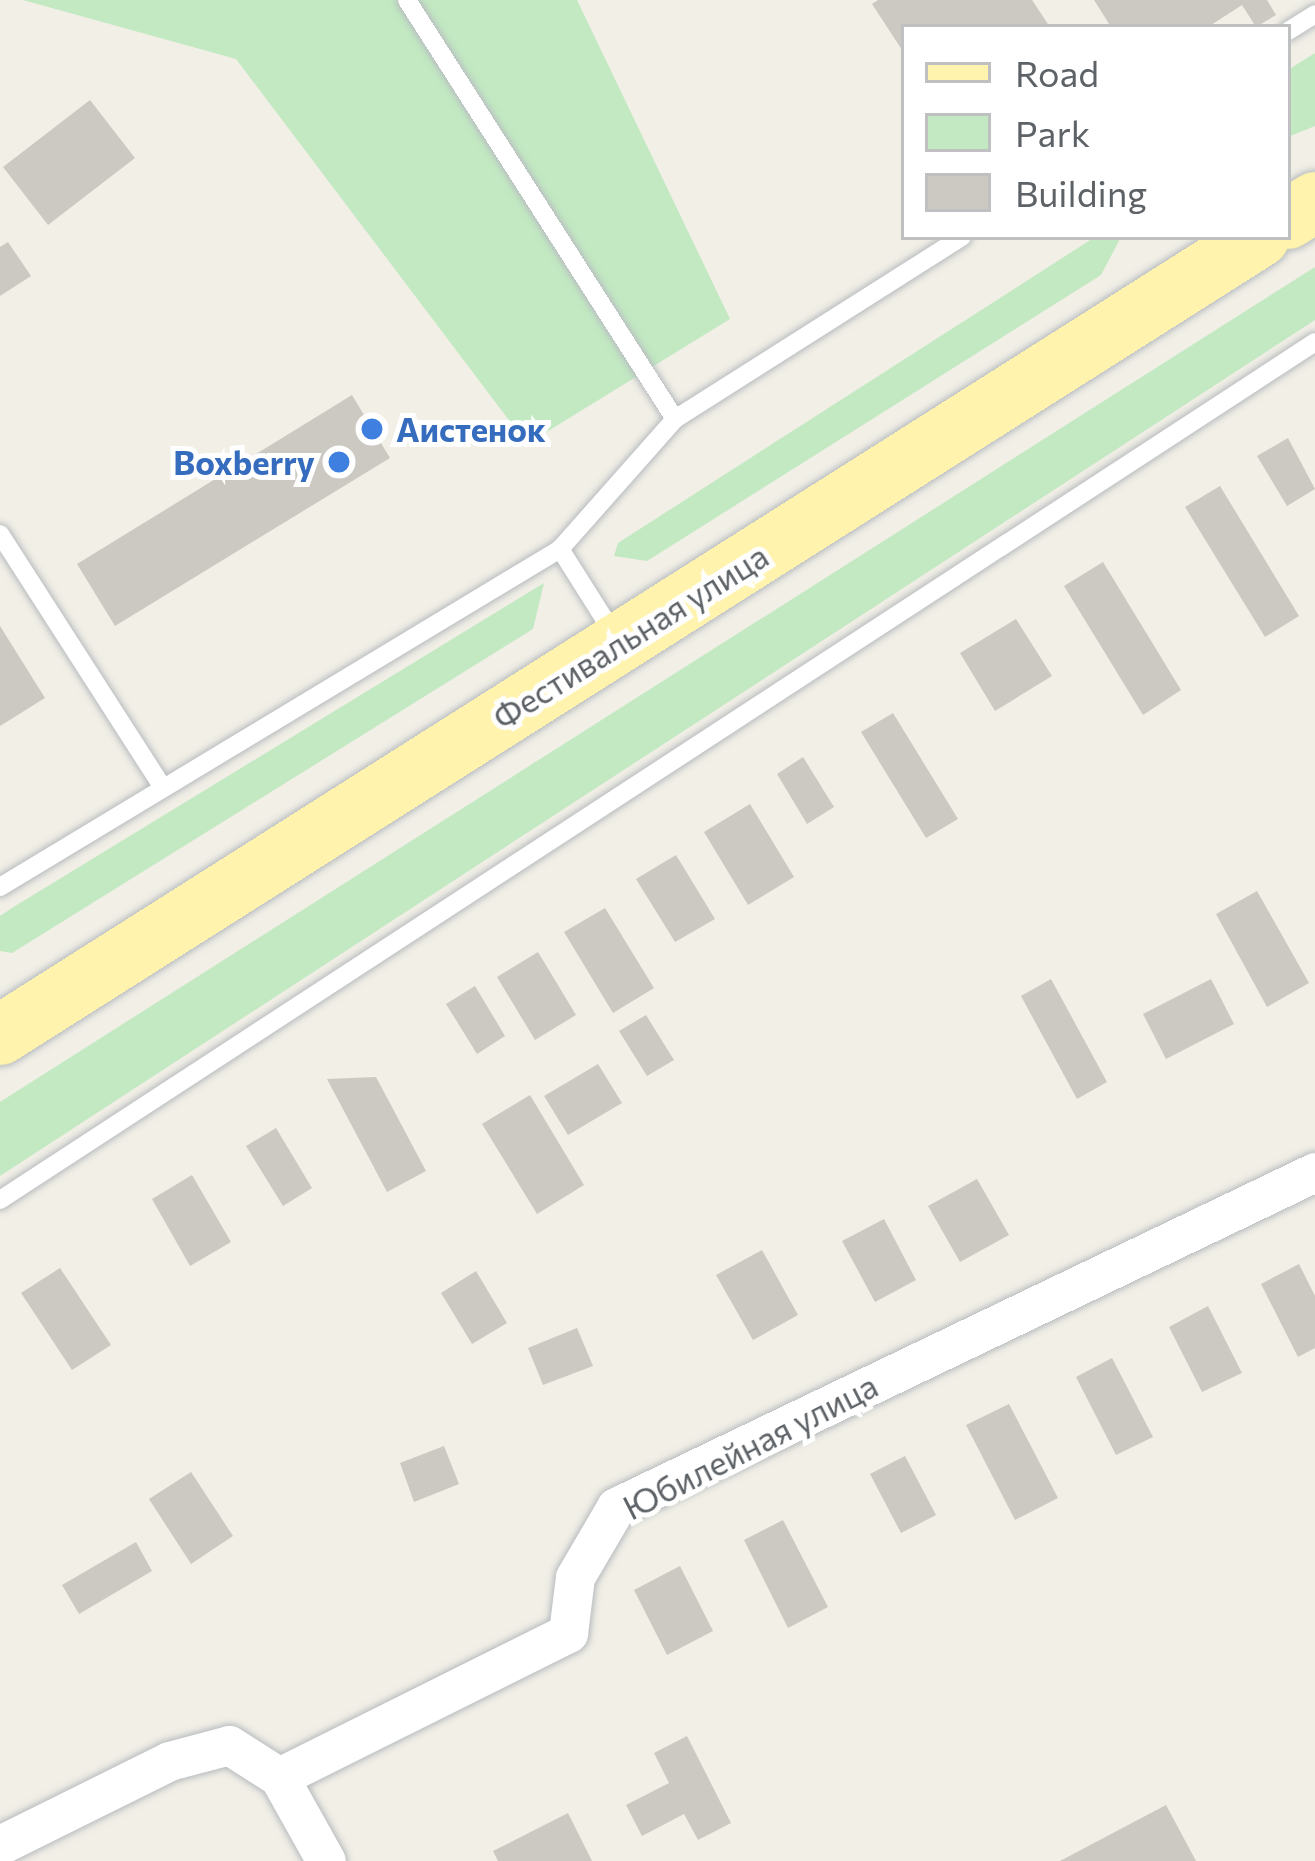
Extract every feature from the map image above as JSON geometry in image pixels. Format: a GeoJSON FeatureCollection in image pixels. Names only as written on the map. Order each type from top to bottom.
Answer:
{"type":"FeatureCollection","features":[{"type":"Feature","properties":{"kind":"main road","name":"Фестивальная улица"},"geometry":{"type":"LineString","coordinates":[[0,1035],[1255,240]]}},
{"type":"Feature","properties":{"kind":"street","name":"Юбилейная улица"},"geometry":{"type":"LineString","coordinates":[[279,1777],[568,1633],[575,1577],[616,1507],[1315,1172]]}},
{"type":"Feature","properties":{"kind":"street"},"geometry":{"type":"LineString","coordinates":[[0,1845],[169,1761],[229,1744],[279,1777],[326,1861]]}},
{"type":"Feature","properties":{"kind":"lane"},"geometry":{"type":"LineString","coordinates":[[407,0],[675,419]]}},
{"type":"Feature","properties":{"kind":"lane"},"geometry":{"type":"LineString","coordinates":[[0,887],[560,549],[675,419],[957,240]]}},
{"type":"Feature","properties":{"kind":"lane"},"geometry":{"type":"LineString","coordinates":[[0,1200],[1315,342]]}},
{"type":"Feature","properties":{"kind":"lane"},"geometry":{"type":"LineString","coordinates":[[0,534],[163,788]]}},
{"type":"Feature","properties":{"kind":"lane"},"geometry":{"type":"LineString","coordinates":[[560,549],[619,643]]}},
{"type":"Feature","properties":{"kind":"green space"},"geometry":{"type":"Polygon","coordinates":[[[23,0],[577,0],[730,319],[527,444],[236,59],[23,0]]]}},
{"type":"Feature","properties":{"kind":"green space"},"geometry":{"type":"Polygon","coordinates":[[[1315,53],[1315,126],[1291,136],[1291,68],[1315,53]]]}},
{"type":"Feature","properties":{"kind":"green space"},"geometry":{"type":"Polygon","coordinates":[[[1090,240],[1119,240],[1101,275],[647,561],[614,556],[618,543],[1090,240]]]}},
{"type":"Feature","properties":{"kind":"green space"},"geometry":{"type":"Polygon","coordinates":[[[1315,267],[1315,320],[0,1176],[0,1102],[1315,267]]]}},
{"type":"Feature","properties":{"kind":"green space"},"geometry":{"type":"Polygon","coordinates":[[[544,583],[533,629],[12,953],[0,951],[0,916],[544,583]]]}},
{"type":"Feature","properties":{"kind":"building"},"geometry":{"type":"Polygon","coordinates":[[[878,0],[1032,0],[1048,24],[901,24],[901,48],[872,4],[878,0]]]}},
{"type":"Feature","properties":{"kind":"building"},"geometry":{"type":"Polygon","coordinates":[[[1094,0],[1267,0],[1276,15],[1254,24],[1242,5],[1213,24],[1109,24],[1094,0]]]}},
{"type":"Feature","properties":{"kind":"building"},"geometry":{"type":"Polygon","coordinates":[[[90,100],[135,158],[48,225],[3,167],[90,100]]]}},
{"type":"Feature","properties":{"kind":"building"},"geometry":{"type":"Polygon","coordinates":[[[8,242],[31,276],[0,296],[0,247],[8,242]]]}},
{"type":"Feature","properties":{"kind":"building"},"geometry":{"type":"Polygon","coordinates":[[[352,395],[390,458],[115,626],[77,564],[352,395]]]}},
{"type":"Feature","properties":{"kind":"building"},"geometry":{"type":"Polygon","coordinates":[[[1288,438],[1315,489],[1287,506],[1257,456],[1288,438]]]}},
{"type":"Feature","properties":{"kind":"building"},"geometry":{"type":"Polygon","coordinates":[[[1220,486],[1299,616],[1265,637],[1185,507],[1220,486]]]}},
{"type":"Feature","properties":{"kind":"building"},"geometry":{"type":"Polygon","coordinates":[[[1103,562],[1181,690],[1143,715],[1064,586],[1103,562]]]}},
{"type":"Feature","properties":{"kind":"building"},"geometry":{"type":"Polygon","coordinates":[[[1016,619],[1052,676],[995,711],[960,653],[1016,619]]]}},
{"type":"Feature","properties":{"kind":"building"},"geometry":{"type":"Polygon","coordinates":[[[0,626],[45,698],[0,726],[0,626]]]}},
{"type":"Feature","properties":{"kind":"building"},"geometry":{"type":"Polygon","coordinates":[[[893,713],[958,819],[926,838],[861,732],[893,713]]]}},
{"type":"Feature","properties":{"kind":"building"},"geometry":{"type":"Polygon","coordinates":[[[803,757],[834,807],[807,824],[777,774],[803,757]]]}},
{"type":"Feature","properties":{"kind":"building"},"geometry":{"type":"Polygon","coordinates":[[[750,804],[794,877],[748,905],[704,832],[750,804]]]}},
{"type":"Feature","properties":{"kind":"building"},"geometry":{"type":"Polygon","coordinates":[[[676,855],[715,919],[675,942],[636,879],[676,855]]]}},
{"type":"Feature","properties":{"kind":"building"},"geometry":{"type":"Polygon","coordinates":[[[1257,891],[1309,983],[1267,1007],[1216,914],[1257,891]]]}},
{"type":"Feature","properties":{"kind":"building"},"geometry":{"type":"Polygon","coordinates":[[[605,908],[654,988],[613,1013],[564,932],[605,908]]]}},
{"type":"Feature","properties":{"kind":"building"},"geometry":{"type":"Polygon","coordinates":[[[538,952],[576,1015],[535,1040],[497,977],[538,952]]]}},
{"type":"Feature","properties":{"kind":"building"},"geometry":{"type":"Polygon","coordinates":[[[1051,979],[1107,1082],[1077,1099],[1021,996],[1051,979]]]}},
{"type":"Feature","properties":{"kind":"building"},"geometry":{"type":"Polygon","coordinates":[[[1211,979],[1234,1024],[1166,1059],[1143,1014],[1211,979]]]}},
{"type":"Feature","properties":{"kind":"building"},"geometry":{"type":"Polygon","coordinates":[[[475,986],[505,1036],[477,1054],[446,1004],[475,986]]]}},
{"type":"Feature","properties":{"kind":"building"},"geometry":{"type":"Polygon","coordinates":[[[646,1015],[674,1060],[647,1076],[619,1031],[646,1015]]]}},
{"type":"Feature","properties":{"kind":"building"},"geometry":{"type":"Polygon","coordinates":[[[598,1064],[622,1103],[568,1135],[544,1096],[598,1064]]]}},
{"type":"Feature","properties":{"kind":"building"},"geometry":{"type":"Polygon","coordinates":[[[376,1077],[426,1171],[387,1192],[327,1079],[376,1077]]]}},
{"type":"Feature","properties":{"kind":"building"},"geometry":{"type":"Polygon","coordinates":[[[530,1095],[584,1185],[537,1214],[482,1124],[530,1095]]]}},
{"type":"Feature","properties":{"kind":"building"},"geometry":{"type":"Polygon","coordinates":[[[276,1128],[312,1188],[283,1206],[246,1146],[276,1128]]]}},
{"type":"Feature","properties":{"kind":"building"},"geometry":{"type":"Polygon","coordinates":[[[192,1175],[231,1242],[190,1266],[152,1199],[192,1175]]]}},
{"type":"Feature","properties":{"kind":"building"},"geometry":{"type":"Polygon","coordinates":[[[977,1179],[1009,1235],[960,1262],[928,1206],[977,1179]]]}},
{"type":"Feature","properties":{"kind":"building"},"geometry":{"type":"Polygon","coordinates":[[[884,1219],[916,1280],[875,1302],[842,1241],[884,1219]]]}},
{"type":"Feature","properties":{"kind":"building"},"geometry":{"type":"Polygon","coordinates":[[[762,1250],[798,1315],[753,1340],[716,1275],[762,1250]]]}},
{"type":"Feature","properties":{"kind":"building"},"geometry":{"type":"Polygon","coordinates":[[[1299,1264],[1315,1296],[1315,1348],[1298,1357],[1261,1284],[1299,1264]]]}},
{"type":"Feature","properties":{"kind":"building"},"geometry":{"type":"Polygon","coordinates":[[[60,1268],[111,1345],[72,1370],[21,1293],[60,1268]]]}},
{"type":"Feature","properties":{"kind":"building"},"geometry":{"type":"Polygon","coordinates":[[[476,1271],[507,1323],[472,1344],[441,1293],[476,1271]]]}},
{"type":"Feature","properties":{"kind":"building"},"geometry":{"type":"Polygon","coordinates":[[[1208,1306],[1242,1373],[1202,1392],[1169,1327],[1208,1306]]]}},
{"type":"Feature","properties":{"kind":"building"},"geometry":{"type":"Polygon","coordinates":[[[577,1328],[593,1366],[543,1385],[528,1348],[577,1328]]]}},
{"type":"Feature","properties":{"kind":"building"},"geometry":{"type":"Polygon","coordinates":[[[1112,1358],[1153,1437],[1116,1455],[1076,1377],[1112,1358]]]}},
{"type":"Feature","properties":{"kind":"building"},"geometry":{"type":"Polygon","coordinates":[[[1009,1404],[1058,1498],[1015,1520],[966,1425],[1009,1404]]]}},
{"type":"Feature","properties":{"kind":"building"},"geometry":{"type":"Polygon","coordinates":[[[444,1446],[459,1484],[414,1502],[400,1463],[444,1446]]]}},
{"type":"Feature","properties":{"kind":"building"},"geometry":{"type":"Polygon","coordinates":[[[905,1456],[936,1515],[901,1533],[870,1474],[905,1456]]]}},
{"type":"Feature","properties":{"kind":"building"},"geometry":{"type":"Polygon","coordinates":[[[191,1472],[233,1536],[191,1564],[149,1499],[191,1472]]]}},
{"type":"Feature","properties":{"kind":"building"},"geometry":{"type":"Polygon","coordinates":[[[783,1520],[828,1607],[788,1628],[744,1540],[783,1520]]]}},
{"type":"Feature","properties":{"kind":"building"},"geometry":{"type":"Polygon","coordinates":[[[136,1542],[152,1571],[79,1614],[62,1585],[136,1542]]]}},
{"type":"Feature","properties":{"kind":"building"},"geometry":{"type":"Polygon","coordinates":[[[680,1566],[713,1631],[667,1655],[634,1590],[680,1566]]]}},
{"type":"Feature","properties":{"kind":"building"},"geometry":{"type":"Polygon","coordinates":[[[687,1736],[731,1823],[698,1840],[684,1814],[642,1836],[626,1805],[669,1783],[654,1753],[687,1736]]]}},
{"type":"Feature","properties":{"kind":"building"},"geometry":{"type":"Polygon","coordinates":[[[1166,1805],[1196,1861],[1060,1861],[1166,1805]]]}},
{"type":"Feature","properties":{"kind":"building"},"geometry":{"type":"Polygon","coordinates":[[[568,1813],[592,1861],[498,1861],[493,1851],[568,1813]]]}},
{"type":"Feature","properties":{"kind":"place","name":"Аистенок"},"geometry":{"type":"Point","coordinates":[372,429]}},
{"type":"Feature","properties":{"kind":"place","name":"Boxberry"},"geometry":{"type":"Point","coordinates":[339,462]}}]}
